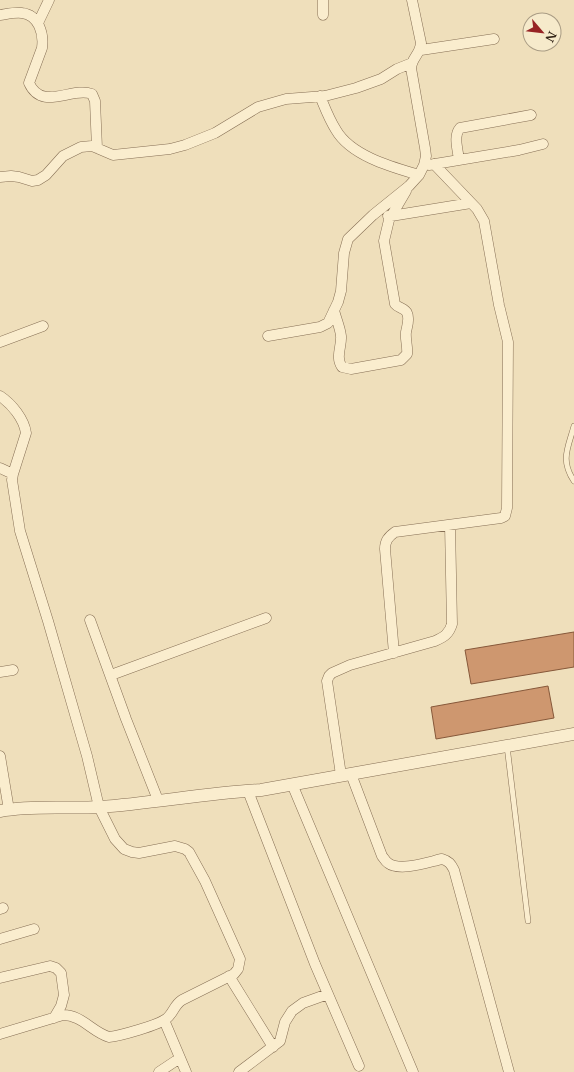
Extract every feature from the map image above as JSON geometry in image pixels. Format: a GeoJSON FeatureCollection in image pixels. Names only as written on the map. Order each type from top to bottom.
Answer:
{"type":"FeatureCollection","features":[{"type":"Feature","properties":{"kind":"street"},"geometry":{"type":"LineString","coordinates":[[38,23],[49,0]]}},
{"type":"Feature","properties":{"kind":"street"},"geometry":{"type":"LineString","coordinates":[[323,0],[323,15]]}},
{"type":"Feature","properties":{"kind":"street"},"geometry":{"type":"LineString","coordinates":[[0,178],[11,176],[32,181],[38,180],[46,175],[63,156],[81,146],[97,148],[113,155],[185,145],[215,133],[258,107],[286,99],[320,96],[356,88],[381,79],[397,69],[412,63],[421,50],[422,43],[412,0]]}},
{"type":"Feature","properties":{"kind":"street"},"geometry":{"type":"LineString","coordinates":[[0,15],[23,13],[34,18],[38,23],[42,48],[29,80],[30,86],[39,94],[47,97],[85,93],[92,94],[95,101],[97,148]]}},
{"type":"Feature","properties":{"kind":"street"},"geometry":{"type":"LineString","coordinates":[[421,50],[494,39]]}},
{"type":"Feature","properties":{"kind":"street"},"geometry":{"type":"LineString","coordinates":[[394,653],[385,549],[387,540],[390,536],[395,532],[501,518],[507,512],[508,508],[508,342],[499,304],[484,221],[477,210],[429,165],[426,156],[412,63]]}},
{"type":"Feature","properties":{"kind":"street"},"geometry":{"type":"LineString","coordinates":[[320,96],[336,132],[344,140],[362,154],[376,161],[419,175]]}},
{"type":"Feature","properties":{"kind":"street"},"geometry":{"type":"LineString","coordinates":[[459,160],[456,135],[460,128],[531,116]]}},
{"type":"Feature","properties":{"kind":"street"},"geometry":{"type":"LineString","coordinates":[[268,336],[323,326],[328,322],[341,291],[348,239],[377,211],[409,186],[429,165],[519,150],[543,144]]}},
{"type":"Feature","properties":{"kind":"street"},"geometry":{"type":"LineString","coordinates":[[334,310],[341,335],[341,344],[338,352],[342,367],[351,370],[401,360],[407,354],[406,334],[408,314],[395,304],[384,241],[391,216],[409,186]]}},
{"type":"Feature","properties":{"kind":"street"},"geometry":{"type":"LineString","coordinates":[[377,211],[391,216],[470,203]]}},
{"type":"Feature","properties":{"kind":"street"},"geometry":{"type":"LineString","coordinates":[[0,342],[43,326]]}},
{"type":"Feature","properties":{"kind":"street"},"geometry":{"type":"LineString","coordinates":[[0,1034],[63,1015],[82,1020],[109,1037],[148,1026],[164,1020],[182,1000],[238,970],[240,959],[205,881],[189,852],[175,846],[139,853],[124,849],[115,839],[99,807],[85,749],[20,531],[13,488],[13,474],[26,433],[26,428],[15,411],[2,399]]}},
{"type":"Feature","properties":{"kind":"street"},"geometry":{"type":"LineString","coordinates":[[0,468],[13,474]]}},
{"type":"Feature","properties":{"kind":"street"},"geometry":{"type":"LineString","coordinates":[[450,525],[452,624],[446,636],[435,641],[350,665],[332,673],[327,681],[346,774],[382,856],[387,862],[398,867],[406,867],[442,859],[450,863],[454,870],[509,1072]]}},
{"type":"Feature","properties":{"kind":"street"},"geometry":{"type":"LineString","coordinates":[[111,675],[266,618]]}},
{"type":"Feature","properties":{"kind":"street"},"geometry":{"type":"LineString","coordinates":[[90,620],[158,800]]}},
{"type":"Feature","properties":{"kind":"street"},"geometry":{"type":"LineString","coordinates":[[0,672],[13,670]]}},
{"type":"Feature","properties":{"kind":"street"},"geometry":{"type":"LineString","coordinates":[[0,756],[5,810],[99,807],[292,784],[574,734]]}},
{"type":"Feature","properties":{"kind":"street"},"geometry":{"type":"LineString","coordinates":[[292,784],[413,1072]]}},
{"type":"Feature","properties":{"kind":"street"},"geometry":{"type":"LineString","coordinates":[[248,790],[315,964],[359,1066]]}},
{"type":"Feature","properties":{"kind":"street"},"geometry":{"type":"LineString","coordinates":[[0,939],[34,929]]}},
{"type":"Feature","properties":{"kind":"street"},"geometry":{"type":"LineString","coordinates":[[0,978],[50,966],[56,968],[61,973],[64,995],[61,1006],[54,1018]]}},
{"type":"Feature","properties":{"kind":"street"},"geometry":{"type":"LineString","coordinates":[[229,976],[273,1047]]}},
{"type":"Feature","properties":{"kind":"street"},"geometry":{"type":"LineString","coordinates":[[239,1072],[280,1041],[285,1022],[292,1011],[303,1003],[328,994]]}},
{"type":"Feature","properties":{"kind":"street"},"geometry":{"type":"LineString","coordinates":[[164,1020],[186,1072]]}},
{"type":"Feature","properties":{"kind":"street"},"geometry":{"type":"LineString","coordinates":[[159,1072],[180,1058]]}},
{"type":"Feature","properties":{"kind":"lane"},"geometry":{"type":"LineString","coordinates":[[574,426],[566,453],[566,465],[574,481]]}},
{"type":"Feature","properties":{"kind":"lane"},"geometry":{"type":"LineString","coordinates":[[507,746],[528,921]]}},
{"type":"Feature","properties":{"kind":"building"},"geometry":{"type":"Polygon","coordinates":[[[574,632],[574,667],[471,684],[465,650],[574,632]]]}},
{"type":"Feature","properties":{"kind":"building"},"geometry":{"type":"Polygon","coordinates":[[[548,686],[554,718],[436,739],[431,707],[548,686]]]}}]}
